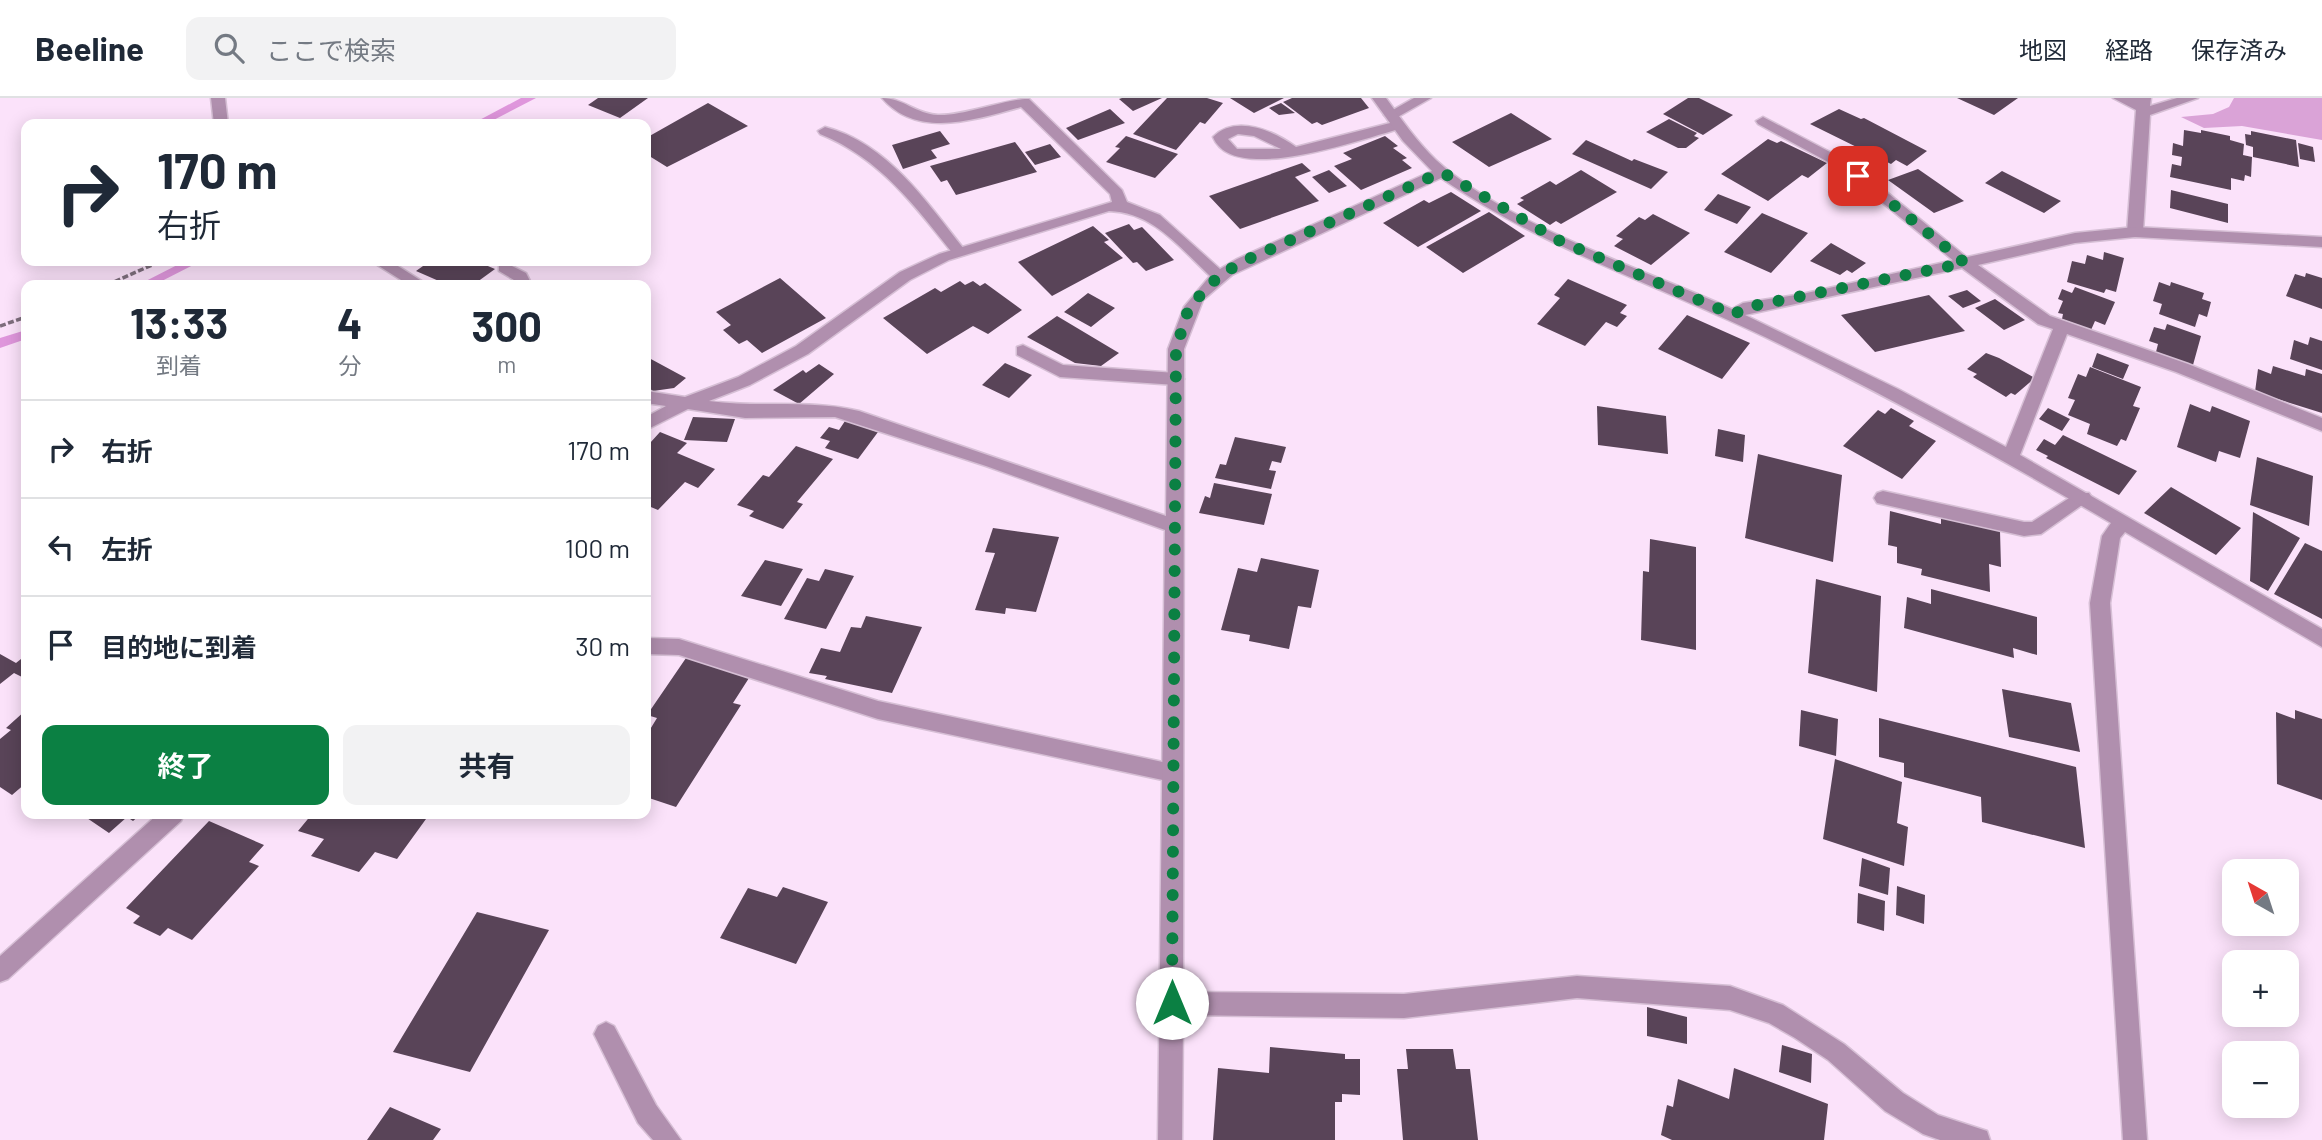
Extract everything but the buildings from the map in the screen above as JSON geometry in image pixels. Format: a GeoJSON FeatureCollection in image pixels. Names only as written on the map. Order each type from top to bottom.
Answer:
{"type":"FeatureCollection","features":[{"type":"Feature","properties":{"kind":"street"},"geometry":{"type":"LineString","coordinates":[[218,98],[216,110],[219,119]]}},
{"type":"Feature","properties":{"kind":"street"},"geometry":{"type":"LineString","coordinates":[[889,98],[910,115],[927,120],[954,119],[1024,102],[1117,193],[1119,204]]}},
{"type":"Feature","properties":{"kind":"street"},"geometry":{"type":"LineString","coordinates":[[1379,98],[1442,172],[1560,241],[1734,315],[2011,457],[2322,639]]}},
{"type":"Feature","properties":{"kind":"street"},"geometry":{"type":"LineString","coordinates":[[1293,151],[1395,120],[1424,98]]}},
{"type":"Feature","properties":{"kind":"street"},"geometry":{"type":"LineString","coordinates":[[2120,98],[2144,106],[2191,98]]}},
{"type":"Feature","properties":{"kind":"street"},"geometry":{"type":"LineString","coordinates":[[1763,121],[1846,166],[2020,305],[2062,327],[2182,368],[2322,425]]}},
{"type":"Feature","properties":{"kind":"street"},"geometry":{"type":"LineString","coordinates":[[825,131],[847,138],[879,160],[959,252]]}},
{"type":"Feature","properties":{"kind":"street"},"geometry":{"type":"LineString","coordinates":[[1170,1140],[1176,349],[1189,307],[1219,276],[1242,262],[1442,172]]}},
{"type":"Feature","properties":{"kind":"street"},"geometry":{"type":"LineString","coordinates":[[651,421],[688,402],[744,381],[802,350],[905,276],[959,252],[1119,204],[1144,210],[1219,276]]}},
{"type":"Feature","properties":{"kind":"street"},"geometry":{"type":"LineString","coordinates":[[1734,315],[1743,308],[2075,238],[2135,232],[2322,242]]}},
{"type":"Feature","properties":{"kind":"street"},"geometry":{"type":"LineString","coordinates":[[388,266],[411,280]]}},
{"type":"Feature","properties":{"kind":"street"},"geometry":{"type":"LineString","coordinates":[[504,267],[522,280]]}},
{"type":"Feature","properties":{"kind":"street"},"geometry":{"type":"LineString","coordinates":[[2011,457],[2062,327]]}},
{"type":"Feature","properties":{"kind":"street"},"geometry":{"type":"LineString","coordinates":[[651,398],[745,412],[835,411],[992,461],[1176,527]]}},
{"type":"Feature","properties":{"kind":"street"},"geometry":{"type":"LineString","coordinates":[[1883,498],[2035,529],[2083,498]]}},
{"type":"Feature","properties":{"kind":"street"},"geometry":{"type":"LineString","coordinates":[[2122,522],[2110,536],[2100,603],[2135,1140]]}},
{"type":"Feature","properties":{"kind":"street"},"geometry":{"type":"LineString","coordinates":[[651,646],[679,647],[769,673],[878,710],[1172,773]]}},
{"type":"Feature","properties":{"kind":"street"},"geometry":{"type":"LineString","coordinates":[[0,971],[167,819]]}},
{"type":"Feature","properties":{"kind":"street"},"geometry":{"type":"LineString","coordinates":[[1172,1003],[1404,1006],[1577,987],[1730,998],[1775,1013],[1802,1030],[1836,1052],[1894,1102],[1931,1125],[1978,1140]]}},
{"type":"Feature","properties":{"kind":"street"},"geometry":{"type":"LineString","coordinates":[[606,1034],[647,1114],[669,1140]]}},
{"type":"Feature","properties":{"kind":"lane"},"geometry":{"type":"LineString","coordinates":[[2135,232],[2144,106]]}},
{"type":"Feature","properties":{"kind":"lane"},"geometry":{"type":"LineString","coordinates":[[1023,351],[1060,371],[1176,379]]}},
{"type":"Feature","properties":{"kind":"path"},"geometry":{"type":"LineString","coordinates":[[118,280],[150,266]]}},
{"type":"Feature","properties":{"kind":"path"},"geometry":{"type":"LineString","coordinates":[[0,326],[21,319]]}},
{"type":"Feature","properties":{"kind":"shaded area"},"geometry":{"type":"Polygon","coordinates":[[[2234,98],[2322,98],[2322,140],[2242,126],[2204,128],[2181,117],[2213,114],[2229,107],[2234,98]]]}},
{"type":"Feature","properties":{"kind":"waterway"},"geometry":{"type":"LineString","coordinates":[[488,119],[530,98]]}},
{"type":"Feature","properties":{"kind":"waterway"},"geometry":{"type":"LineString","coordinates":[[155,280],[184,266]]}},
{"type":"Feature","properties":{"kind":"waterway"},"geometry":{"type":"LineString","coordinates":[[0,343],[21,336]]}},
{"type":"Feature","properties":{"kind":"route"},"geometry":{"type":"LineString","coordinates":[[1172,1003],[1176,349],[1189,307],[1203,289],[1242,262],[1442,172],[1560,241],[1734,315],[1743,308],[1802,299],[1965,263],[1858,176]]}}]}
